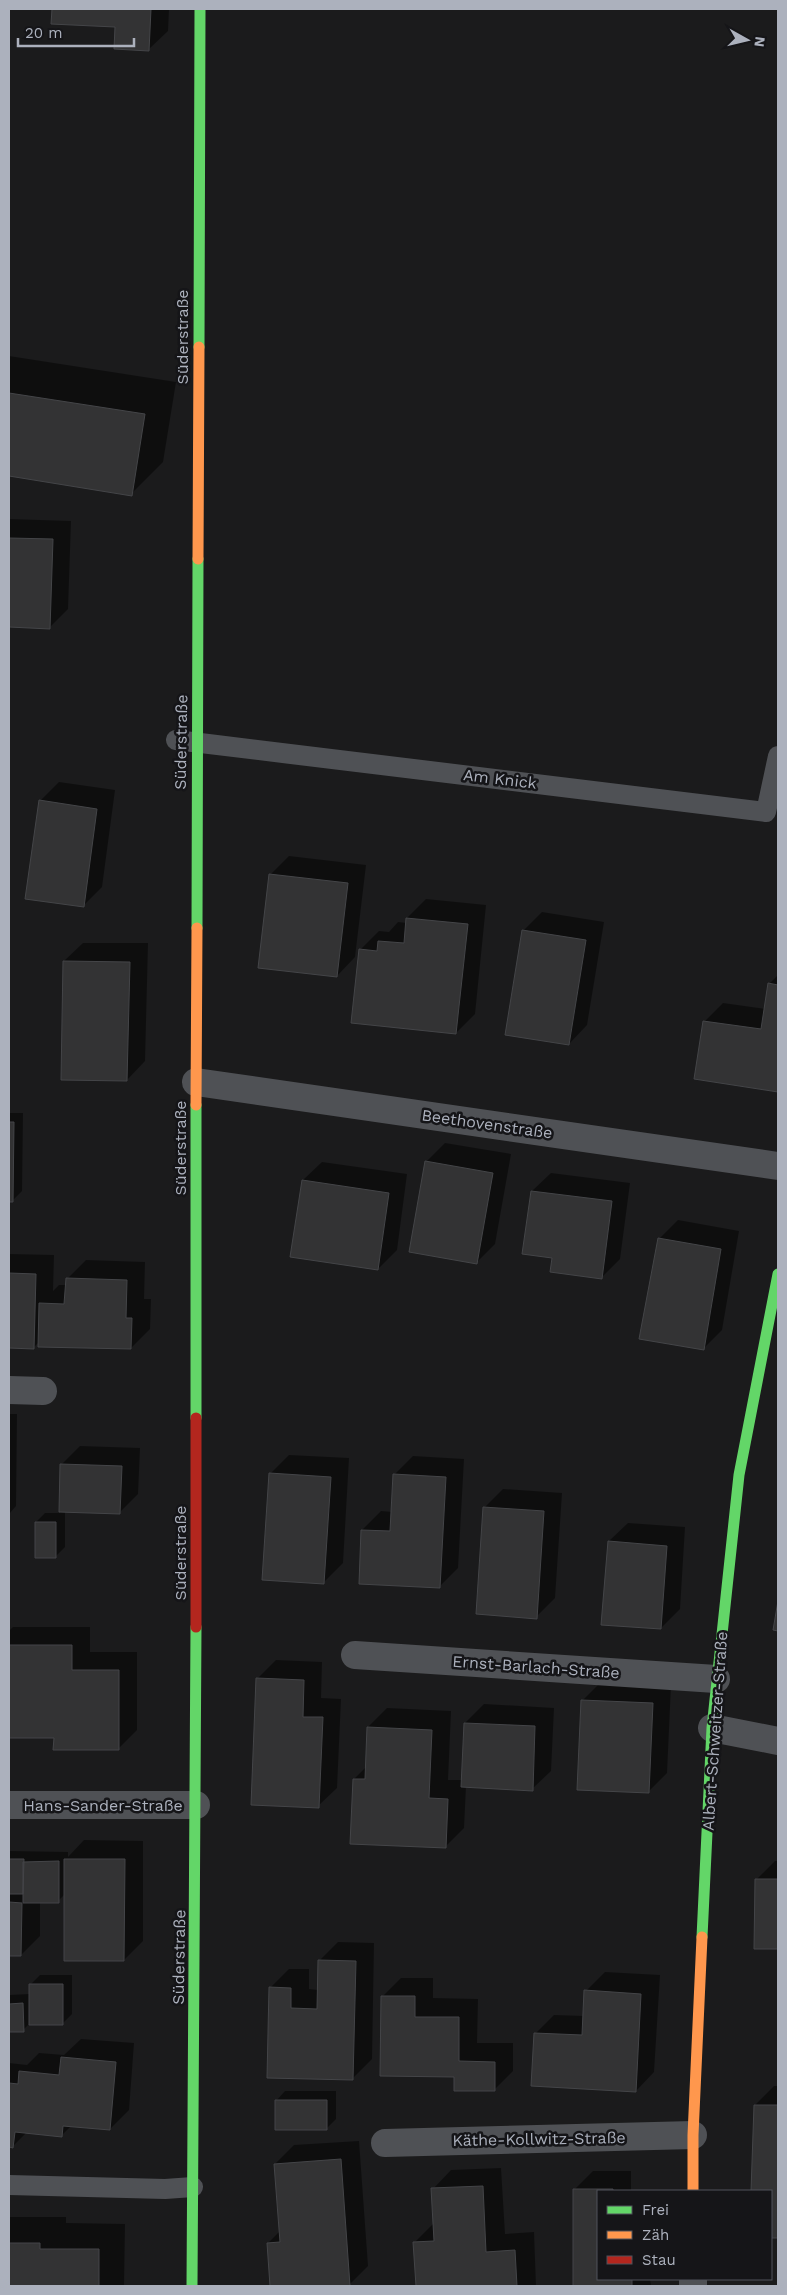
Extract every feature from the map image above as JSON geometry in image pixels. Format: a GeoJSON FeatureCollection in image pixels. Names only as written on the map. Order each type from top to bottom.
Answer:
{"type":"FeatureCollection","features":[{"type":"Feature","properties":{"kind":"street","name":"Süderstraße"},"geometry":{"type":"LineString","coordinates":[[192,2286],[196,1805],[196,1082],[200,9]]}},
{"type":"Feature","properties":{"kind":"street","name":"Beethovenstraße"},"geometry":{"type":"LineString","coordinates":[[196,1082],[778,1166]]}},
{"type":"Feature","properties":{"kind":"street","name":"Albert-Schweitzer-Straße"},"geometry":{"type":"LineString","coordinates":[[693,2190],[693,2135],[712,1728],[716,1679],[739,1475],[778,1274]]}},
{"type":"Feature","properties":{"kind":"street"},"geometry":{"type":"LineString","coordinates":[[9,1390],[43,1391]]}},
{"type":"Feature","properties":{"kind":"street","name":"Ernst-Barlach-Straße"},"geometry":{"type":"LineString","coordinates":[[355,1655],[716,1679]]}},
{"type":"Feature","properties":{"kind":"street"},"geometry":{"type":"LineString","coordinates":[[712,1728],[778,1741]]}},
{"type":"Feature","properties":{"kind":"street","name":"Hans-Sander-Straße"},"geometry":{"type":"LineString","coordinates":[[9,1805],[196,1805]]}},
{"type":"Feature","properties":{"kind":"street","name":"Käthe-Kollwitz-Straße"},"geometry":{"type":"LineString","coordinates":[[385,2143],[693,2135]]}},
{"type":"Feature","properties":{"kind":"lane","name":"Am Knick"},"geometry":{"type":"LineString","coordinates":[[176,740],[197,741],[766,812],[778,756]]}},
{"type":"Feature","properties":{"kind":"lane"},"geometry":{"type":"LineString","coordinates":[[9,2185],[165,2189],[193,2187]]}},
{"type":"Feature","properties":{"kind":"building"},"geometry":{"type":"Polygon","coordinates":[[[52,9],[151,9],[149,51],[114,49],[115,27],[51,24],[52,9]]]}},
{"type":"Feature","properties":{"kind":"building"},"geometry":{"type":"Polygon","coordinates":[[[9,393],[145,414],[132,496],[9,476],[9,393]]]}},
{"type":"Feature","properties":{"kind":"building"},"geometry":{"type":"Polygon","coordinates":[[[9,538],[53,539],[50,629],[9,627],[9,538]]]}},
{"type":"Feature","properties":{"kind":"building"},"geometry":{"type":"Polygon","coordinates":[[[39,800],[97,809],[84,907],[25,899],[39,800]]]}},
{"type":"Feature","properties":{"kind":"building"},"geometry":{"type":"Polygon","coordinates":[[[269,874],[348,883],[337,977],[258,968],[269,874]]]}},
{"type":"Feature","properties":{"kind":"building"},"geometry":{"type":"Polygon","coordinates":[[[406,918],[468,924],[456,1034],[351,1023],[359,949],[377,951],[378,941],[404,943],[406,918]]]}},
{"type":"Feature","properties":{"kind":"building"},"geometry":{"type":"Polygon","coordinates":[[[522,930],[586,940],[569,1045],[505,1035],[522,930]]]}},
{"type":"Feature","properties":{"kind":"building"},"geometry":{"type":"Polygon","coordinates":[[[63,961],[130,962],[127,1081],[61,1080],[63,961]]]}},
{"type":"Feature","properties":{"kind":"building"},"geometry":{"type":"Polygon","coordinates":[[[768,983],[778,985],[778,1092],[694,1079],[703,1021],[761,1029],[768,983]]]}},
{"type":"Feature","properties":{"kind":"building"},"geometry":{"type":"Polygon","coordinates":[[[9,1122],[14,1122],[13,1202],[9,1202],[9,1122]]]}},
{"type":"Feature","properties":{"kind":"building"},"geometry":{"type":"Polygon","coordinates":[[[425,1161],[493,1173],[477,1264],[409,1252],[425,1161]]]}},
{"type":"Feature","properties":{"kind":"building"},"geometry":{"type":"Polygon","coordinates":[[[302,1180],[389,1193],[378,1270],[290,1257],[302,1180]]]}},
{"type":"Feature","properties":{"kind":"building"},"geometry":{"type":"Polygon","coordinates":[[[531,1191],[612,1201],[602,1279],[550,1272],[552,1258],[522,1254],[531,1191]]]}},
{"type":"Feature","properties":{"kind":"building"},"geometry":{"type":"Polygon","coordinates":[[[658,1238],[721,1249],[704,1350],[639,1339],[658,1238]]]}},
{"type":"Feature","properties":{"kind":"building"},"geometry":{"type":"Polygon","coordinates":[[[9,1273],[36,1274],[34,1349],[9,1348],[9,1273]]]}},
{"type":"Feature","properties":{"kind":"building"},"geometry":{"type":"Polygon","coordinates":[[[66,1278],[127,1280],[126,1318],[132,1318],[131,1349],[38,1347],[39,1303],[64,1304],[66,1278]]]}},
{"type":"Feature","properties":{"kind":"building"},"geometry":{"type":"Polygon","coordinates":[[[60,1464],[122,1466],[120,1514],[59,1512],[60,1464]]]}},
{"type":"Feature","properties":{"kind":"building"},"geometry":{"type":"Polygon","coordinates":[[[269,1473],[331,1477],[324,1584],[262,1580],[269,1473]]]}},
{"type":"Feature","properties":{"kind":"building"},"geometry":{"type":"Polygon","coordinates":[[[393,1474],[446,1477],[440,1588],[359,1584],[361,1530],[390,1531],[393,1474]]]}},
{"type":"Feature","properties":{"kind":"building"},"geometry":{"type":"Polygon","coordinates":[[[483,1507],[544,1511],[537,1619],[476,1614],[483,1507]]]}},
{"type":"Feature","properties":{"kind":"building"},"geometry":{"type":"Polygon","coordinates":[[[35,1522],[56,1522],[56,1558],[35,1558],[35,1522]]]}},
{"type":"Feature","properties":{"kind":"building"},"geometry":{"type":"Polygon","coordinates":[[[608,1541],[667,1546],[661,1629],[601,1625],[608,1541]]]}},
{"type":"Feature","properties":{"kind":"building"},"geometry":{"type":"Polygon","coordinates":[[[778,1601],[778,1631],[773,1630],[778,1601]]]}},
{"type":"Feature","properties":{"kind":"building"},"geometry":{"type":"Polygon","coordinates":[[[9,1645],[72,1645],[72,1670],[119,1670],[119,1750],[53,1750],[54,1738],[9,1738],[9,1645]]]}},
{"type":"Feature","properties":{"kind":"building"},"geometry":{"type":"Polygon","coordinates":[[[256,1678],[304,1680],[303,1717],[323,1717],[319,1808],[251,1805],[256,1678]]]}},
{"type":"Feature","properties":{"kind":"building"},"geometry":{"type":"Polygon","coordinates":[[[581,1700],[653,1703],[649,1793],[577,1790],[581,1700]]]}},
{"type":"Feature","properties":{"kind":"building"},"geometry":{"type":"Polygon","coordinates":[[[464,1723],[535,1726],[533,1791],[461,1787],[464,1723]]]}},
{"type":"Feature","properties":{"kind":"building"},"geometry":{"type":"Polygon","coordinates":[[[367,1727],[432,1730],[429,1798],[448,1799],[446,1848],[350,1844],[353,1779],[365,1779],[367,1727]]]}},
{"type":"Feature","properties":{"kind":"building"},"geometry":{"type":"Polygon","coordinates":[[[9,1859],[24,1859],[23,1894],[9,1894],[9,1859]]]}},
{"type":"Feature","properties":{"kind":"building"},"geometry":{"type":"Polygon","coordinates":[[[64,1859],[125,1859],[124,1961],[64,1961],[64,1859]]]}},
{"type":"Feature","properties":{"kind":"building"},"geometry":{"type":"Polygon","coordinates":[[[59,1861],[59,1903],[23,1903],[23,1862],[59,1861]]]}},
{"type":"Feature","properties":{"kind":"building"},"geometry":{"type":"Polygon","coordinates":[[[755,1879],[778,1879],[778,1949],[754,1949],[755,1879]]]}},
{"type":"Feature","properties":{"kind":"building"},"geometry":{"type":"Polygon","coordinates":[[[9,1902],[22,1903],[21,1956],[9,1956],[9,1902]]]}},
{"type":"Feature","properties":{"kind":"building"},"geometry":{"type":"Polygon","coordinates":[[[318,1960],[356,1961],[353,2080],[267,2078],[269,1987],[291,1988],[291,2008],[317,2009],[318,1960]]]}},
{"type":"Feature","properties":{"kind":"building"},"geometry":{"type":"Polygon","coordinates":[[[29,1984],[63,1984],[63,2025],[29,2025],[29,1984]]]}},
{"type":"Feature","properties":{"kind":"building"},"geometry":{"type":"Polygon","coordinates":[[[584,1990],[641,1994],[636,2092],[531,2086],[534,2033],[582,2035],[584,1990]]]}},
{"type":"Feature","properties":{"kind":"building"},"geometry":{"type":"Polygon","coordinates":[[[381,1996],[415,1996],[415,2017],[459,2017],[459,2061],[495,2062],[495,2091],[454,2091],[454,2077],[380,2076],[381,1996]]]}},
{"type":"Feature","properties":{"kind":"building"},"geometry":{"type":"Polygon","coordinates":[[[23,2003],[24,2032],[9,2032],[9,2004],[23,2003]]]}},
{"type":"Feature","properties":{"kind":"building"},"geometry":{"type":"Polygon","coordinates":[[[61,2057],[116,2062],[110,2130],[63,2126],[62,2137],[15,2132],[13,2148],[9,2147],[9,2083],[18,2084],[19,2071],[59,2075],[61,2057]]]}},
{"type":"Feature","properties":{"kind":"building"},"geometry":{"type":"Polygon","coordinates":[[[275,2100],[327,2100],[327,2130],[275,2130],[275,2100]]]}},
{"type":"Feature","properties":{"kind":"building"},"geometry":{"type":"Polygon","coordinates":[[[754,2105],[778,2105],[778,2238],[772,2238],[772,2190],[751,2190],[754,2105]]]}},
{"type":"Feature","properties":{"kind":"building"},"geometry":{"type":"Polygon","coordinates":[[[341,2159],[350,2286],[270,2286],[267,2243],[280,2242],[274,2164],[341,2159]]]}},
{"type":"Feature","properties":{"kind":"building"},"geometry":{"type":"Polygon","coordinates":[[[483,2186],[486,2252],[515,2250],[517,2286],[416,2286],[413,2242],[434,2241],[431,2188],[483,2186]]]}},
{"type":"Feature","properties":{"kind":"building"},"geometry":{"type":"Polygon","coordinates":[[[573,2189],[613,2189],[597,2190],[597,2280],[632,2280],[632,2286],[573,2286],[573,2189]]]}},
{"type":"Feature","properties":{"kind":"building"},"geometry":{"type":"Polygon","coordinates":[[[9,2243],[40,2243],[40,2249],[99,2249],[99,2286],[9,2286],[9,2243]]]}},
{"type":"Feature","properties":{"kind":"traffic: fast"},"geometry":{"type":"LineString","coordinates":[[199,347],[200,9]]}},
{"type":"Feature","properties":{"kind":"traffic: fast"},"geometry":{"type":"LineString","coordinates":[[197,928],[198,559]]}},
{"type":"Feature","properties":{"kind":"traffic: fast"},"geometry":{"type":"LineString","coordinates":[[196,1105],[196,1418]]}},
{"type":"Feature","properties":{"kind":"traffic: fast"},"geometry":{"type":"LineString","coordinates":[[702,1937],[712,1728],[739,1475],[778,1274]]}},
{"type":"Feature","properties":{"kind":"traffic: fast"},"geometry":{"type":"LineString","coordinates":[[192,2286],[196,1627]]}},
{"type":"Feature","properties":{"kind":"traffic: slow"},"geometry":{"type":"LineString","coordinates":[[198,559],[199,347]]}},
{"type":"Feature","properties":{"kind":"traffic: slow"},"geometry":{"type":"LineString","coordinates":[[196,1105],[197,928]]}},
{"type":"Feature","properties":{"kind":"traffic: slow"},"geometry":{"type":"LineString","coordinates":[[693,2190],[693,2135],[702,1937]]}},
{"type":"Feature","properties":{"kind":"traffic: jam"},"geometry":{"type":"LineString","coordinates":[[196,1418],[196,1627]]}}]}
